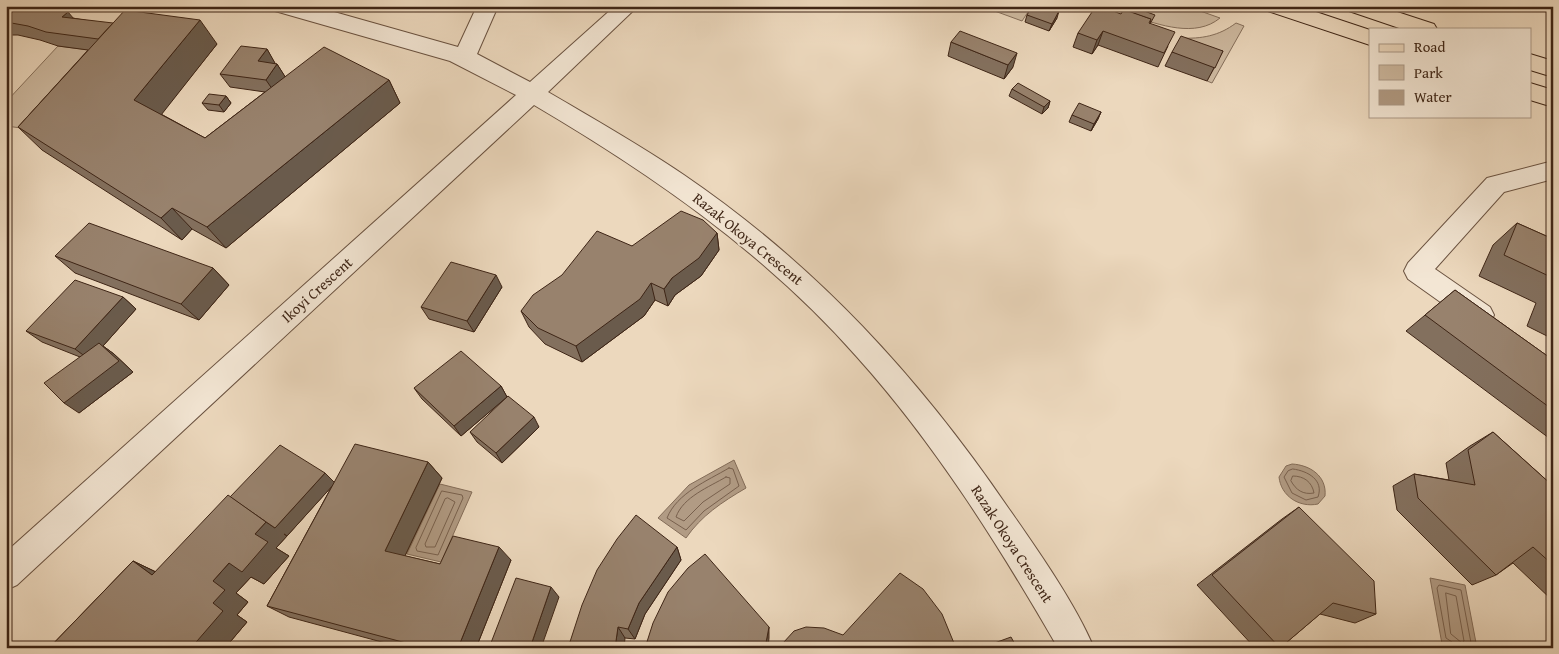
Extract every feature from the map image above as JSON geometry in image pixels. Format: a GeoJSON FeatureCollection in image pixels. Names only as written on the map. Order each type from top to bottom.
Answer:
{"type":"FeatureCollection","features":[{"type":"Feature","properties":{"kind":"main road"},"geometry":{"type":"LineString","coordinates":[[1275,6],[1369,38]]}},
{"type":"Feature","properties":{"kind":"main road"},"geometry":{"type":"LineString","coordinates":[[1356,6],[1423,28]]}},
{"type":"Feature","properties":{"kind":"main road"},"geometry":{"type":"LineString","coordinates":[[1532,63],[1553,69]]}},
{"type":"Feature","properties":{"kind":"main road"},"geometry":{"type":"LineString","coordinates":[[1532,92],[1553,99]]}},
{"type":"Feature","properties":{"kind":"street","name":"Razak Okoya Crescent"},"geometry":{"type":"LineString","coordinates":[[282,6],[366,28],[464,58],[606,134],[678,182],[747,234],[807,288],[861,342],[929,424],[981,495],[1035,577],[1077,648]]}},
{"type":"Feature","properties":{"kind":"street"},"geometry":{"type":"LineString","coordinates":[[464,58],[488,6]]}},
{"type":"Feature","properties":{"kind":"street","name":"Ikoyi Crescent"},"geometry":{"type":"LineString","coordinates":[[6,574],[628,6]]}},
{"type":"Feature","properties":{"kind":"street"},"geometry":{"type":"LineString","coordinates":[[1499,328],[1417,271],[1496,184],[1553,170]]}},
{"type":"Feature","properties":{"kind":"green space"},"geometry":{"type":"Polygon","coordinates":[[[981,6],[1021,6],[1030,9],[1022,21],[981,6]]]}},
{"type":"Feature","properties":{"kind":"green space"},"geometry":{"type":"Polygon","coordinates":[[[1108,6],[1186,6],[1220,18],[1200,27],[1189,29],[1177,28],[1117,11],[1108,6]]]}},
{"type":"Feature","properties":{"kind":"green space"},"geometry":{"type":"Polygon","coordinates":[[[1236,23],[1244,26],[1212,83],[1207,81],[1216,65],[1181,38],[1210,36],[1236,23]]]}},
{"type":"Feature","properties":{"kind":"green space"},"geometry":{"type":"Polygon","coordinates":[[[58,46],[112,53],[44,131],[6,126],[6,102],[58,46]]]}},
{"type":"Feature","properties":{"kind":"water"},"geometry":{"type":"Polygon","coordinates":[[[734,460],[746,488],[713,510],[698,523],[686,538],[658,518],[689,485],[734,460]]]}},
{"type":"Feature","properties":{"kind":"water"},"geometry":{"type":"Polygon","coordinates":[[[1292,464],[1311,469],[1320,477],[1325,489],[1325,496],[1318,504],[1311,505],[1298,502],[1283,490],[1279,477],[1286,466],[1292,464]]]}},
{"type":"Feature","properties":{"kind":"water"},"geometry":{"type":"Polygon","coordinates":[[[440,484],[472,492],[441,562],[407,554],[440,484]]]}},
{"type":"Feature","properties":{"kind":"water"},"geometry":{"type":"Polygon","coordinates":[[[1430,578],[1465,585],[1477,648],[1460,648],[1442,644],[1430,578]]]}},
{"type":"Feature","properties":{"kind":"building"},"geometry":{"type":"Polygon","coordinates":[[[6,6],[49,6],[68,12],[62,17],[113,23],[98,39],[46,32],[6,22],[6,6]]]}},
{"type":"Feature","properties":{"kind":"building"},"geometry":{"type":"Polygon","coordinates":[[[1032,6],[1046,6],[1059,11],[1052,24],[1027,15],[1032,6]]]}},
{"type":"Feature","properties":{"kind":"building"},"geometry":{"type":"Polygon","coordinates":[[[1096,6],[1121,14],[1124,9],[1151,19],[1149,23],[1175,32],[1164,53],[1103,31],[1097,40],[1078,33],[1096,6]]]}},
{"type":"Feature","properties":{"kind":"building"},"geometry":{"type":"Polygon","coordinates":[[[1127,6],[1155,15],[1150,24],[1151,19],[1125,10],[1127,6]]]}},
{"type":"Feature","properties":{"kind":"building"},"geometry":{"type":"Polygon","coordinates":[[[125,10],[200,20],[134,100],[205,138],[324,47],[389,80],[207,227],[172,208],[161,218],[18,127],[125,10]]]}},
{"type":"Feature","properties":{"kind":"building"},"geometry":{"type":"Polygon","coordinates":[[[960,31],[1017,53],[1008,65],[951,42],[960,31]]]}},
{"type":"Feature","properties":{"kind":"building"},"geometry":{"type":"Polygon","coordinates":[[[1181,36],[1223,51],[1215,68],[1172,52],[1181,36]]]}},
{"type":"Feature","properties":{"kind":"building"},"geometry":{"type":"Polygon","coordinates":[[[241,46],[267,49],[258,61],[277,64],[266,80],[220,74],[241,46]]]}},
{"type":"Feature","properties":{"kind":"building"},"geometry":{"type":"Polygon","coordinates":[[[1018,83],[1050,101],[1044,107],[1012,89],[1018,83]]]}},
{"type":"Feature","properties":{"kind":"building"},"geometry":{"type":"Polygon","coordinates":[[[209,94],[226,96],[219,105],[202,103],[209,94]]]}},
{"type":"Feature","properties":{"kind":"building"},"geometry":{"type":"Polygon","coordinates":[[[1079,103],[1101,112],[1094,124],[1072,115],[1079,103]]]}},
{"type":"Feature","properties":{"kind":"building"},"geometry":{"type":"Polygon","coordinates":[[[681,211],[703,220],[717,233],[699,258],[672,278],[664,289],[651,283],[640,299],[576,346],[538,328],[521,311],[533,295],[562,275],[597,231],[632,246],[681,211]]]}},
{"type":"Feature","properties":{"kind":"building"},"geometry":{"type":"Polygon","coordinates":[[[89,223],[213,268],[181,304],[55,256],[89,223]]]}},
{"type":"Feature","properties":{"kind":"building"},"geometry":{"type":"Polygon","coordinates":[[[1517,223],[1553,239],[1553,278],[1504,255],[1517,223]]]}},
{"type":"Feature","properties":{"kind":"building"},"geometry":{"type":"Polygon","coordinates":[[[451,262],[496,275],[467,321],[421,307],[451,262]]]}},
{"type":"Feature","properties":{"kind":"building"},"geometry":{"type":"Polygon","coordinates":[[[75,280],[123,297],[75,349],[26,331],[75,280]]]}},
{"type":"Feature","properties":{"kind":"building"},"geometry":{"type":"Polygon","coordinates":[[[1455,290],[1553,360],[1553,410],[1425,315],[1455,290]]]}},
{"type":"Feature","properties":{"kind":"building"},"geometry":{"type":"Polygon","coordinates":[[[99,343],[119,361],[64,403],[44,383],[99,343]]]}},
{"type":"Feature","properties":{"kind":"building"},"geometry":{"type":"Polygon","coordinates":[[[461,351],[501,386],[454,426],[414,388],[461,351]]]}},
{"type":"Feature","properties":{"kind":"building"},"geometry":{"type":"Polygon","coordinates":[[[508,396],[534,417],[496,453],[470,432],[508,396]]]}},
{"type":"Feature","properties":{"kind":"building"},"geometry":{"type":"Polygon","coordinates":[[[1493,432],[1553,486],[1553,565],[1533,547],[1496,575],[1418,498],[1414,474],[1475,485],[1468,450],[1493,432]]]}},
{"type":"Feature","properties":{"kind":"building"},"geometry":{"type":"Polygon","coordinates":[[[355,444],[428,462],[385,551],[440,564],[453,536],[499,547],[458,648],[425,648],[267,606],[355,444]]]}},
{"type":"Feature","properties":{"kind":"building"},"geometry":{"type":"Polygon","coordinates":[[[280,445],[325,473],[275,528],[230,497],[280,445]]]}},
{"type":"Feature","properties":{"kind":"building"},"geometry":{"type":"Polygon","coordinates":[[[228,495],[266,522],[255,534],[268,542],[242,572],[229,563],[213,581],[225,590],[213,603],[223,611],[191,648],[49,648],[133,561],[152,575],[228,495]]]}},
{"type":"Feature","properties":{"kind":"building"},"geometry":{"type":"Polygon","coordinates":[[[1299,507],[1374,581],[1376,614],[1333,603],[1280,648],[1212,575],[1299,507]]]}},
{"type":"Feature","properties":{"kind":"building"},"geometry":{"type":"Polygon","coordinates":[[[636,515],[677,547],[639,603],[628,629],[618,627],[615,648],[568,648],[582,605],[597,570],[617,539],[636,515]]]}},
{"type":"Feature","properties":{"kind":"building"},"geometry":{"type":"Polygon","coordinates":[[[705,554],[769,627],[765,648],[645,648],[653,623],[668,592],[688,568],[705,554]]]}},
{"type":"Feature","properties":{"kind":"building"},"geometry":{"type":"Polygon","coordinates":[[[900,573],[923,589],[942,614],[956,648],[782,648],[783,643],[794,631],[806,627],[824,628],[843,635],[900,573]]]}},
{"type":"Feature","properties":{"kind":"building"},"geometry":{"type":"Polygon","coordinates":[[[516,578],[551,587],[530,648],[489,648],[516,578]]]}},
{"type":"Feature","properties":{"kind":"building"},"geometry":{"type":"Polygon","coordinates":[[[1011,637],[1017,648],[990,648],[989,645],[1011,637]]]}}]}
